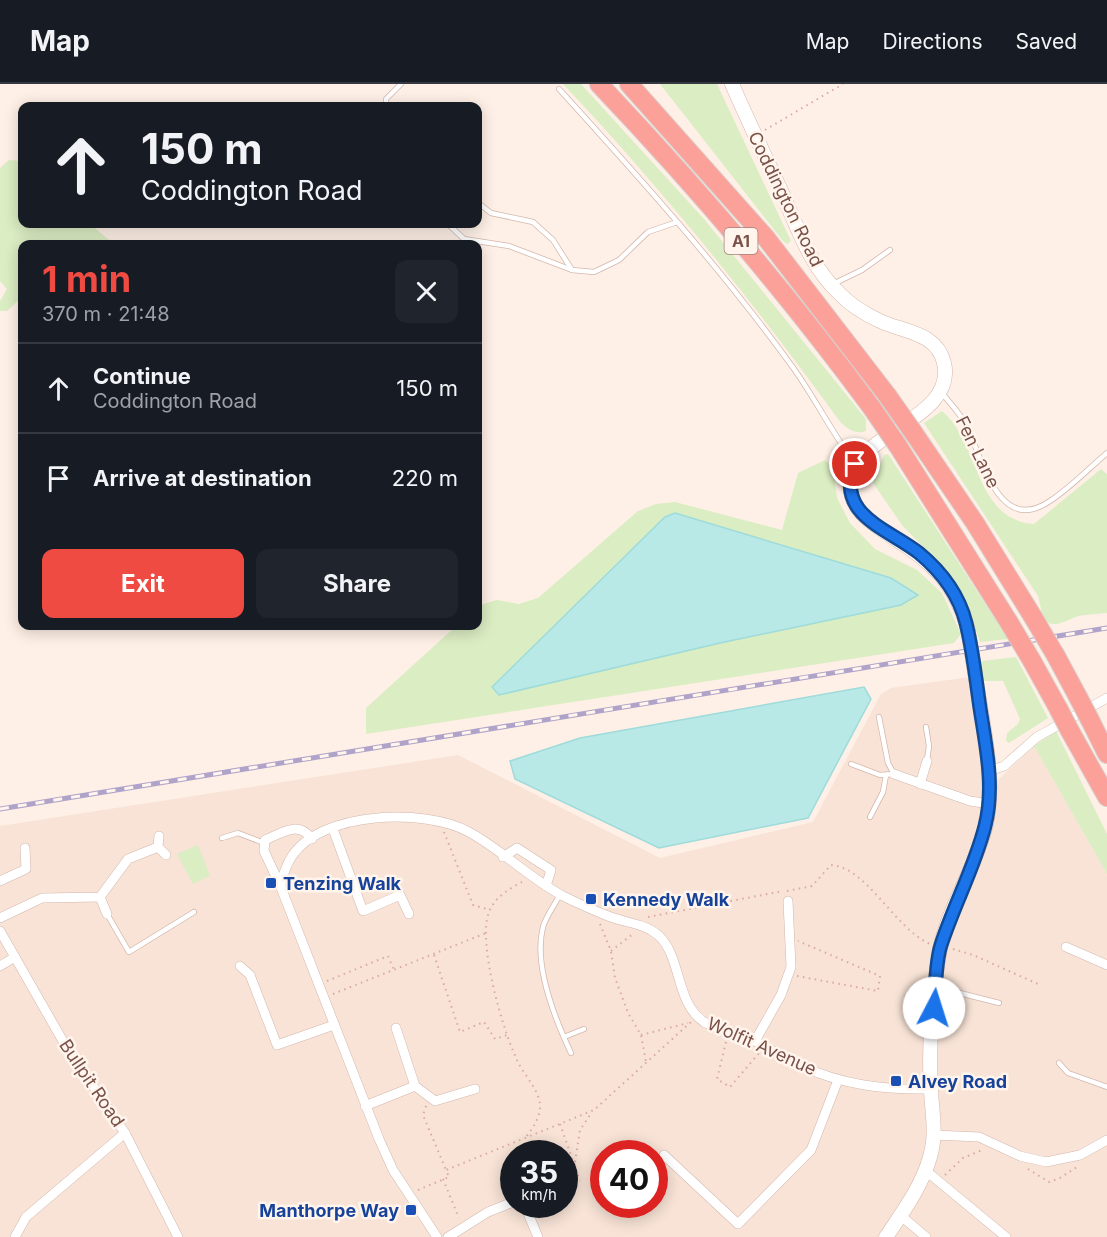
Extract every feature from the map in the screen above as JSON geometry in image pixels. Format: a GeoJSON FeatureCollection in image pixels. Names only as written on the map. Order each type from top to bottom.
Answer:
{"type":"FeatureCollection","features":[{"type":"Feature","properties":{"kind":"highway","name":"A1"},"geometry":{"type":"LineString","coordinates":[[599,84],[682,172],[726,224],[819,337],[872,408],[1010,624],[1107,797]]}},
{"type":"Feature","properties":{"kind":"highway","name":"A1"},"geometry":{"type":"LineString","coordinates":[[629,84],[766,238],[887,395],[975,523],[1033,617],[1107,754]]}},
{"type":"Feature","properties":{"kind":"street","name":"Coddington Road"},"geometry":{"type":"LineString","coordinates":[[734,85],[808,249],[831,285],[869,316],[922,335],[933,344],[944,362],[945,378],[941,392]]}},
{"type":"Feature","properties":{"kind":"street"},"geometry":{"type":"LineString","coordinates":[[886,1237],[925,1170],[934,1135],[931,1089],[936,987],[941,947],[985,827],[990,804],[989,771],[968,630],[962,605],[942,576],[918,553],[878,527],[857,507],[850,486],[855,464],[919,414],[941,392]]}},
{"type":"Feature","properties":{"kind":"street"},"geometry":{"type":"LineString","coordinates":[[989,771],[1004,766],[1037,737],[1107,698]]}},
{"type":"Feature","properties":{"kind":"street"},"geometry":{"type":"LineString","coordinates":[[920,784],[927,761]]}},
{"type":"Feature","properties":{"kind":"street"},"geometry":{"type":"LineString","coordinates":[[890,775],[970,801],[990,804]]}},
{"type":"Feature","properties":{"kind":"street","name":"Wolfit Avenue"},"geometry":{"type":"LineString","coordinates":[[280,885],[292,855],[312,839],[333,828],[391,817],[421,817],[440,821],[469,832],[533,879],[560,894],[595,910],[644,926],[664,942],[694,1019],[755,1041],[798,1065],[838,1080],[877,1089],[931,1089]]}},
{"type":"Feature","properties":{"kind":"street"},"geometry":{"type":"LineString","coordinates":[[312,839],[301,829],[292,828],[264,843],[264,851],[280,885],[365,1106],[393,1170],[437,1237]]}},
{"type":"Feature","properties":{"kind":"street"},"geometry":{"type":"LineString","coordinates":[[333,828],[363,911],[400,895],[409,914]]}},
{"type":"Feature","properties":{"kind":"street"},"geometry":{"type":"LineString","coordinates":[[158,848],[159,836]]}},
{"type":"Feature","properties":{"kind":"street"},"geometry":{"type":"LineString","coordinates":[[0,881],[26,869],[25,848]]}},
{"type":"Feature","properties":{"kind":"street"},"geometry":{"type":"LineString","coordinates":[[158,848],[166,855]]}},
{"type":"Feature","properties":{"kind":"street"},"geometry":{"type":"LineString","coordinates":[[100,897],[128,859],[158,848]]}},
{"type":"Feature","properties":{"kind":"street"},"geometry":{"type":"LineString","coordinates":[[503,857],[517,848],[551,870],[546,886]]}},
{"type":"Feature","properties":{"kind":"street"},"geometry":{"type":"LineString","coordinates":[[100,897],[107,914]]}},
{"type":"Feature","properties":{"kind":"street"},"geometry":{"type":"LineString","coordinates":[[0,918],[42,898],[100,897]]}},
{"type":"Feature","properties":{"kind":"street"},"geometry":{"type":"LineString","coordinates":[[755,1041],[781,995],[791,967],[788,902]]}},
{"type":"Feature","properties":{"kind":"street","name":"Bullpit Road"},"geometry":{"type":"LineString","coordinates":[[0,931],[64,1043],[125,1133],[178,1237]]}},
{"type":"Feature","properties":{"kind":"street"},"geometry":{"type":"LineString","coordinates":[[1066,947],[1107,965]]}},
{"type":"Feature","properties":{"kind":"street"},"geometry":{"type":"LineString","coordinates":[[0,966],[15,957]]}},
{"type":"Feature","properties":{"kind":"street"},"geometry":{"type":"LineString","coordinates":[[240,966],[250,975],[277,1045],[334,1025]]}},
{"type":"Feature","properties":{"kind":"street"},"geometry":{"type":"LineString","coordinates":[[396,1028],[415,1086],[435,1101],[475,1089]]}},
{"type":"Feature","properties":{"kind":"street"},"geometry":{"type":"LineString","coordinates":[[668,1159],[738,1224],[811,1150],[838,1080]]}},
{"type":"Feature","properties":{"kind":"street"},"geometry":{"type":"LineString","coordinates":[[365,1106],[415,1086]]}},
{"type":"Feature","properties":{"kind":"street"},"geometry":{"type":"LineString","coordinates":[[15,1237],[26,1217],[125,1133]]}},
{"type":"Feature","properties":{"kind":"street"},"geometry":{"type":"LineString","coordinates":[[934,1135],[979,1137],[1020,1156],[1046,1162],[1073,1158],[1107,1140]]}},
{"type":"Feature","properties":{"kind":"street"},"geometry":{"type":"LineString","coordinates":[[925,1170],[1006,1237]]}},
{"type":"Feature","properties":{"kind":"street"},"geometry":{"type":"LineString","coordinates":[[448,1237],[488,1212],[500,1207]]}},
{"type":"Feature","properties":{"kind":"street"},"geometry":{"type":"LineString","coordinates":[[900,1215],[926,1237]]}},
{"type":"Feature","properties":{"kind":"street"},"geometry":{"type":"LineString","coordinates":[[530,1218],[538,1237]]}},
{"type":"Feature","properties":{"kind":"lane"},"geometry":{"type":"LineString","coordinates":[[386,102],[386,99],[401,84]]}},
{"type":"Feature","properties":{"kind":"lane"},"geometry":{"type":"LineString","coordinates":[[559,89],[677,222],[791,364],[835,438],[855,464]]}},
{"type":"Feature","properties":{"kind":"lane"},"geometry":{"type":"LineString","coordinates":[[482,206],[491,213],[533,222],[553,240],[572,270]]}},
{"type":"Feature","properties":{"kind":"lane"},"geometry":{"type":"LineString","coordinates":[[482,242],[509,246],[572,270],[594,272],[619,260],[648,232],[677,222]]}},
{"type":"Feature","properties":{"kind":"lane"},"geometry":{"type":"LineString","coordinates":[[452,228],[464,239],[470,240]]}},
{"type":"Feature","properties":{"kind":"lane"},"geometry":{"type":"LineString","coordinates":[[831,285],[862,270],[890,250]]}},
{"type":"Feature","properties":{"kind":"lane","name":"Fen Lane"},"geometry":{"type":"LineString","coordinates":[[941,392],[967,426],[993,490],[1017,508],[1034,508],[1049,502],[1107,453]]}},
{"type":"Feature","properties":{"kind":"lane"},"geometry":{"type":"LineString","coordinates":[[870,817],[890,775],[879,717]]}},
{"type":"Feature","properties":{"kind":"lane"},"geometry":{"type":"LineString","coordinates":[[926,727],[929,746],[927,761]]}},
{"type":"Feature","properties":{"kind":"lane"},"geometry":{"type":"LineString","coordinates":[[851,764],[880,775],[890,775]]}},
{"type":"Feature","properties":{"kind":"lane"},"geometry":{"type":"LineString","coordinates":[[222,838],[238,833],[264,843]]}},
{"type":"Feature","properties":{"kind":"lane"},"geometry":{"type":"LineString","coordinates":[[560,894],[544,926],[541,942],[549,997],[571,1053]]}},
{"type":"Feature","properties":{"kind":"lane"},"geometry":{"type":"LineString","coordinates":[[107,914],[129,952],[194,912]]}},
{"type":"Feature","properties":{"kind":"lane"},"geometry":{"type":"LineString","coordinates":[[936,987],[999,1003]]}},
{"type":"Feature","properties":{"kind":"lane"},"geometry":{"type":"LineString","coordinates":[[564,1038],[584,1029]]}},
{"type":"Feature","properties":{"kind":"lane"},"geometry":{"type":"LineString","coordinates":[[1059,1063],[1068,1073],[1107,1087]]}},
{"type":"Feature","properties":{"kind":"path"},"geometry":{"type":"LineString","coordinates":[[756,136],[843,84]]}},
{"type":"Feature","properties":{"kind":"path"},"geometry":{"type":"LineString","coordinates":[[440,821],[473,905],[490,910]]}},
{"type":"Feature","properties":{"kind":"path"},"geometry":{"type":"LineString","coordinates":[[612,951],[644,926],[648,916],[812,886],[831,865],[844,866],[914,937],[973,955],[1038,984]]}},
{"type":"Feature","properties":{"kind":"path"},"geometry":{"type":"LineString","coordinates":[[526,1137],[537,1121],[540,1105],[507,1035],[490,971],[486,933],[490,910],[496,900],[513,886],[533,879]]}},
{"type":"Feature","properties":{"kind":"path"},"geometry":{"type":"LineString","coordinates":[[786,891],[788,902]]}},
{"type":"Feature","properties":{"kind":"path"},"geometry":{"type":"LineString","coordinates":[[595,910],[612,951],[615,978],[628,1013],[641,1035],[646,1062]]}},
{"type":"Feature","properties":{"kind":"path"},"geometry":{"type":"LineString","coordinates":[[324,998],[486,933]]}},
{"type":"Feature","properties":{"kind":"path"},"geometry":{"type":"LineString","coordinates":[[788,975],[878,991],[880,976],[789,937]]}},
{"type":"Feature","properties":{"kind":"path"},"geometry":{"type":"LineString","coordinates":[[434,954],[460,1032],[484,1022],[495,1039],[507,1035]]}},
{"type":"Feature","properties":{"kind":"path"},"geometry":{"type":"LineString","coordinates":[[318,984],[388,956],[394,970]]}},
{"type":"Feature","properties":{"kind":"path"},"geometry":{"type":"LineString","coordinates":[[641,1035],[694,1019]]}},
{"type":"Feature","properties":{"kind":"path"},"geometry":{"type":"LineString","coordinates":[[578,1142],[580,1130],[594,1110],[694,1019]]}},
{"type":"Feature","properties":{"kind":"path"},"geometry":{"type":"LineString","coordinates":[[729,1030],[717,1079],[730,1087],[765,1047]]}},
{"type":"Feature","properties":{"kind":"path"},"geometry":{"type":"LineString","coordinates":[[409,1193],[449,1177],[423,1115],[429,1096]]}},
{"type":"Feature","properties":{"kind":"path"},"geometry":{"type":"LineString","coordinates":[[446,1170],[594,1110]]}},
{"type":"Feature","properties":{"kind":"path"},"geometry":{"type":"LineString","coordinates":[[560,1124],[565,1140]]}},
{"type":"Feature","properties":{"kind":"path"},"geometry":{"type":"LineString","coordinates":[[578,1176],[580,1181]]}},
{"type":"Feature","properties":{"kind":"path"},"geometry":{"type":"LineString","coordinates":[[443,1179],[463,1228]]}},
{"type":"Feature","properties":{"kind":"shaded area"},"geometry":{"type":"Polygon","coordinates":[[[970,677],[986,781],[997,781],[1034,746],[1107,874],[1107,1237],[0,1237],[0,826],[458,755],[660,858],[813,822],[881,694],[891,688],[970,677]]]}},
{"type":"Feature","properties":{"kind":"green space"},"geometry":{"type":"Polygon","coordinates":[[[563,84],[581,84],[704,219],[866,419],[866,431],[855,432],[841,423],[775,335],[672,206],[563,84]]]}},
{"type":"Feature","properties":{"kind":"green space"},"geometry":{"type":"Polygon","coordinates":[[[660,84],[717,84],[791,241],[787,244],[783,241],[660,84]]]}},
{"type":"Feature","properties":{"kind":"green space"},"geometry":{"type":"Polygon","coordinates":[[[9,160],[18,161],[18,228],[95,228],[109,240],[18,240],[18,301],[7,311],[0,311],[0,301],[7,289],[0,281],[0,168],[9,160]]]}},
{"type":"Feature","properties":{"kind":"green space"},"geometry":{"type":"Polygon","coordinates":[[[942,411],[964,441],[989,495],[1000,509],[1014,519],[1034,524],[1101,469],[1107,474],[1107,613],[1081,616],[1057,624],[1048,622],[1042,613],[1038,596],[924,423],[942,411]]]}},
{"type":"Feature","properties":{"kind":"green space"},"geometry":{"type":"Polygon","coordinates":[[[888,454],[1008,639],[980,642],[965,599],[954,579],[902,525],[873,483],[884,455],[888,454]]]}},
{"type":"Feature","properties":{"kind":"green space"},"geometry":{"type":"Polygon","coordinates":[[[825,460],[833,468],[837,498],[850,523],[875,549],[917,570],[942,593],[961,634],[954,643],[366,734],[366,708],[452,630],[482,630],[482,604],[497,600],[519,604],[538,598],[638,511],[656,504],[675,502],[782,530],[798,473],[825,460]],[[675,513],[665,517],[492,687],[499,695],[720,643],[901,605],[918,595],[891,578],[675,513]]]}},
{"type":"Feature","properties":{"kind":"green space"},"geometry":{"type":"Polygon","coordinates":[[[1016,657],[1048,718],[1009,743],[1006,741],[1007,733],[1018,724],[1020,719],[1003,681],[984,681],[980,664],[982,661],[1016,657]]]}},
{"type":"Feature","properties":{"kind":"green space"},"geometry":{"type":"Polygon","coordinates":[[[1056,731],[1107,834],[1107,874],[1034,746],[1056,731]]]}},
{"type":"Feature","properties":{"kind":"green space"},"geometry":{"type":"Polygon","coordinates":[[[198,845],[210,876],[193,884],[177,854],[198,845]]]}},
{"type":"Feature","properties":{"kind":"water"},"geometry":{"type":"Polygon","coordinates":[[[675,513],[891,578],[918,595],[901,605],[720,643],[499,695],[492,687],[665,517],[675,513]]]}},
{"type":"Feature","properties":{"kind":"water"},"geometry":{"type":"Polygon","coordinates":[[[864,687],[871,699],[808,818],[659,848],[515,779],[510,761],[580,738],[864,687]]]}},
{"type":"Feature","properties":{"kind":"railway"},"geometry":{"type":"LineString","coordinates":[[0,809],[1107,628]]}},
{"type":"Feature","properties":{"kind":"place","name":"Tenzing Walk"},"geometry":{"type":"Point","coordinates":[271,883]}},
{"type":"Feature","properties":{"kind":"place","name":"Kennedy Walk"},"geometry":{"type":"Point","coordinates":[591,899]}},
{"type":"Feature","properties":{"kind":"place","name":"Alvey Road"},"geometry":{"type":"Point","coordinates":[896,1081]}},
{"type":"Feature","properties":{"kind":"place","name":"Manthorpe Way"},"geometry":{"type":"Point","coordinates":[411,1210]}},
{"type":"Feature","properties":{"kind":"route"},"geometry":{"type":"LineString","coordinates":[[855,464],[850,486],[853,501],[861,513],[918,553],[949,584],[962,605],[976,680],[989,771],[990,804],[985,827],[940,949],[934,1008]]}}]}
